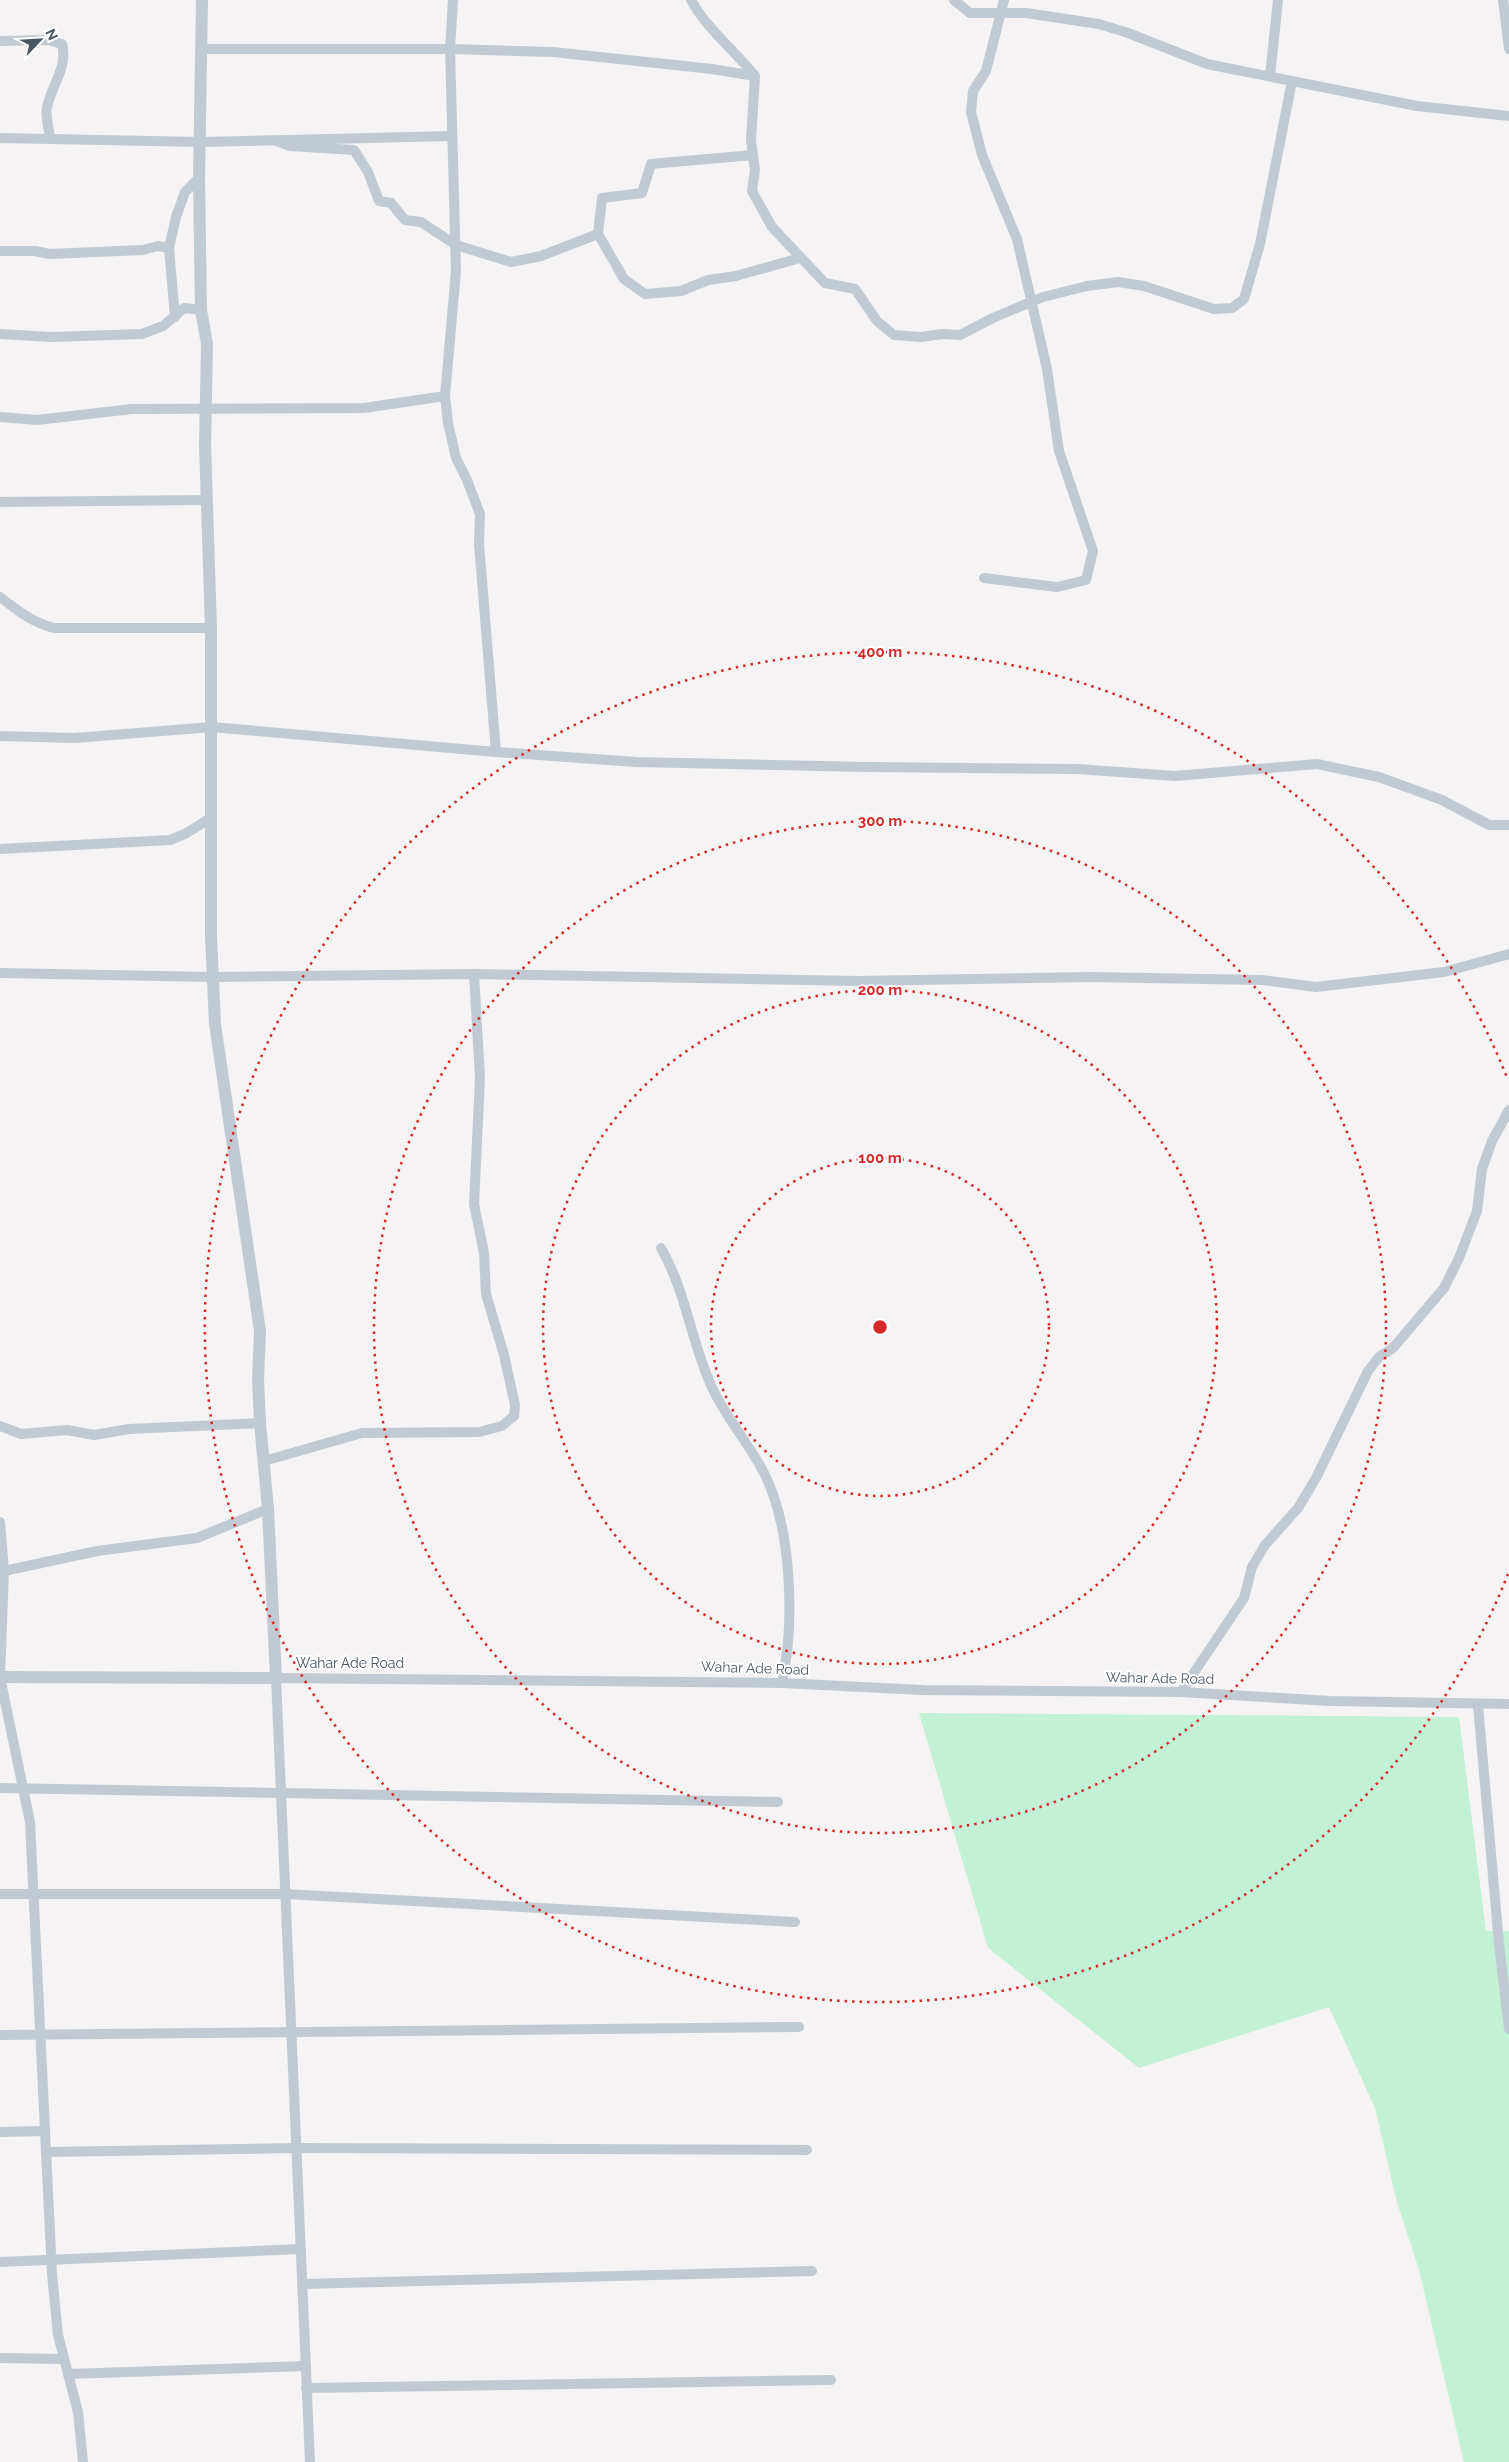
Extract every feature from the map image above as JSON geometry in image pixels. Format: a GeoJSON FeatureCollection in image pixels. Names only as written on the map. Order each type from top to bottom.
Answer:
{"type":"FeatureCollection","features":[{"type":"Feature","properties":{"kind":"street"},"geometry":{"type":"LineString","coordinates":[[202,0],[201,310],[206,344],[206,500],[211,628],[212,727],[209,818],[212,977],[215,1024],[260,1331],[258,1379],[268,1509],[310,2462]]}},
{"type":"Feature","properties":{"kind":"street"},"geometry":{"type":"LineString","coordinates":[[453,0],[450,49],[456,245],[454,304],[445,396],[448,423],[456,458],[480,514],[478,544],[496,752]]}},
{"type":"Feature","properties":{"kind":"street"},"geometry":{"type":"LineString","coordinates":[[691,0],[700,17],[734,50],[755,76],[751,140],[755,170],[752,191],[772,227],[825,282],[854,289],[877,321],[894,335],[921,337],[942,334],[960,335],[995,317],[1032,302],[1087,286],[1118,282],[1144,286],[1214,308],[1232,308],[1244,299],[1260,244],[1292,81]]}},
{"type":"Feature","properties":{"kind":"street"},"geometry":{"type":"LineString","coordinates":[[954,0],[970,13],[1042,14],[1099,24],[1128,33],[1207,64],[1417,106],[1509,116]]}},
{"type":"Feature","properties":{"kind":"street"},"geometry":{"type":"LineString","coordinates":[[984,578],[1058,587],[1086,580],[1093,551],[1059,451],[1047,369],[1017,239],[982,155],[971,112],[974,91],[986,70],[1003,12],[1004,0]]}},
{"type":"Feature","properties":{"kind":"street"},"geometry":{"type":"LineString","coordinates":[[1270,76],[1278,0]]}},
{"type":"Feature","properties":{"kind":"street"},"geometry":{"type":"LineString","coordinates":[[1503,0],[1509,49]]}},
{"type":"Feature","properties":{"kind":"street"},"geometry":{"type":"LineString","coordinates":[[0,41],[48,40],[62,44],[65,56],[64,64],[47,109],[50,138]]}},
{"type":"Feature","properties":{"kind":"street"},"geometry":{"type":"LineString","coordinates":[[201,49],[450,49],[554,52],[755,76]]}},
{"type":"Feature","properties":{"kind":"street"},"geometry":{"type":"LineString","coordinates":[[0,138],[201,142],[452,136]]}},
{"type":"Feature","properties":{"kind":"street"},"geometry":{"type":"LineString","coordinates":[[274,140],[290,146],[354,150],[368,172],[379,200],[391,203],[405,220],[421,222],[456,245],[511,262],[541,256],[598,234]]}},
{"type":"Feature","properties":{"kind":"street"},"geometry":{"type":"LineString","coordinates":[[753,156],[651,164],[642,193],[602,198],[598,234],[624,280],[645,294],[681,291],[708,280],[736,276],[800,258]]}},
{"type":"Feature","properties":{"kind":"street"},"geometry":{"type":"LineString","coordinates":[[175,317],[169,248],[176,217],[185,192],[200,178]]}},
{"type":"Feature","properties":{"kind":"street"},"geometry":{"type":"LineString","coordinates":[[0,251],[35,251],[49,254],[143,250],[158,246],[169,248]]}},
{"type":"Feature","properties":{"kind":"street"},"geometry":{"type":"LineString","coordinates":[[0,334],[52,337],[142,334],[163,326],[184,308],[201,310]]}},
{"type":"Feature","properties":{"kind":"street"},"geometry":{"type":"LineString","coordinates":[[0,417],[37,420],[132,409],[364,408],[445,396]]}},
{"type":"Feature","properties":{"kind":"street"},"geometry":{"type":"LineString","coordinates":[[0,502],[206,500]]}},
{"type":"Feature","properties":{"kind":"street"},"geometry":{"type":"LineString","coordinates":[[0,597],[23,616],[38,624],[54,628],[211,628]]}},
{"type":"Feature","properties":{"kind":"street"},"geometry":{"type":"LineString","coordinates":[[0,736],[75,738],[212,727],[496,752],[636,762],[1077,769],[1175,776],[1317,764],[1379,777],[1442,800],[1489,825],[1509,826]]}},
{"type":"Feature","properties":{"kind":"street"},"geometry":{"type":"LineString","coordinates":[[0,849],[170,840],[185,834],[209,818]]}},
{"type":"Feature","properties":{"kind":"street"},"geometry":{"type":"LineString","coordinates":[[0,973],[212,977],[474,974],[858,981],[1090,976],[1262,980],[1316,987],[1444,972],[1509,954]]}},
{"type":"Feature","properties":{"kind":"street"},"geometry":{"type":"LineString","coordinates":[[264,1461],[362,1433],[479,1432],[502,1426],[514,1416],[515,1405],[504,1355],[486,1294],[484,1253],[474,1204],[480,1078],[474,974]]}},
{"type":"Feature","properties":{"kind":"street"},"geometry":{"type":"LineString","coordinates":[[1181,1692],[1244,1598],[1252,1566],[1265,1545],[1298,1508],[1316,1478],[1368,1370],[1379,1358],[1393,1348],[1444,1288],[1462,1251],[1477,1211],[1482,1169],[1492,1141],[1509,1110]]}},
{"type":"Feature","properties":{"kind":"street"},"geometry":{"type":"LineString","coordinates":[[661,1248],[681,1289],[698,1354],[712,1387],[763,1471],[770,1488],[785,1540],[790,1601],[788,1656],[782,1682]]}},
{"type":"Feature","properties":{"kind":"street"},"geometry":{"type":"LineString","coordinates":[[0,1426],[21,1434],[66,1430],[94,1435],[129,1429],[260,1423]]}},
{"type":"Feature","properties":{"kind":"street"},"geometry":{"type":"LineString","coordinates":[[4,1571],[107,1549],[197,1538],[268,1509]]}},
{"type":"Feature","properties":{"kind":"street"},"geometry":{"type":"LineString","coordinates":[[0,1522],[4,1571],[0,1678],[30,1822],[46,2152],[58,2335],[78,2412],[83,2462]]}},
{"type":"Feature","properties":{"kind":"street","name":"Wahar Ade Road"},"geometry":{"type":"LineString","coordinates":[[0,1678],[782,1682],[923,1690],[1181,1692],[1330,1701],[1478,1705],[1509,1704]]}},
{"type":"Feature","properties":{"kind":"street"},"geometry":{"type":"LineString","coordinates":[[1478,1705],[1499,1944],[1509,2029]]}},
{"type":"Feature","properties":{"kind":"street"},"geometry":{"type":"LineString","coordinates":[[0,1788],[778,1802]]}},
{"type":"Feature","properties":{"kind":"street"},"geometry":{"type":"LineString","coordinates":[[0,1894],[285,1894],[795,1922]]}},
{"type":"Feature","properties":{"kind":"street"},"geometry":{"type":"LineString","coordinates":[[0,2035],[799,2027]]}},
{"type":"Feature","properties":{"kind":"street"},"geometry":{"type":"LineString","coordinates":[[0,2132],[45,2131]]}},
{"type":"Feature","properties":{"kind":"street"},"geometry":{"type":"LineString","coordinates":[[46,2152],[296,2148],[807,2150]]}},
{"type":"Feature","properties":{"kind":"street"},"geometry":{"type":"LineString","coordinates":[[0,2262],[300,2249]]}},
{"type":"Feature","properties":{"kind":"street"},"geometry":{"type":"LineString","coordinates":[[302,2284],[812,2271]]}},
{"type":"Feature","properties":{"kind":"street"},"geometry":{"type":"LineString","coordinates":[[0,2358],[64,2359]]}},
{"type":"Feature","properties":{"kind":"street"},"geometry":{"type":"LineString","coordinates":[[68,2374],[306,2366]]}},
{"type":"Feature","properties":{"kind":"street"},"geometry":{"type":"LineString","coordinates":[[306,2388],[831,2380]]}},
{"type":"Feature","properties":{"kind":"green space"},"geometry":{"type":"Polygon","coordinates":[[[919,1713],[1459,1717],[1486,1931],[1509,1931],[1509,2462],[1464,2462],[1419,2270],[1396,2199],[1375,2108],[1329,2007],[1139,2068],[988,1948],[919,1713]]]}}]}
